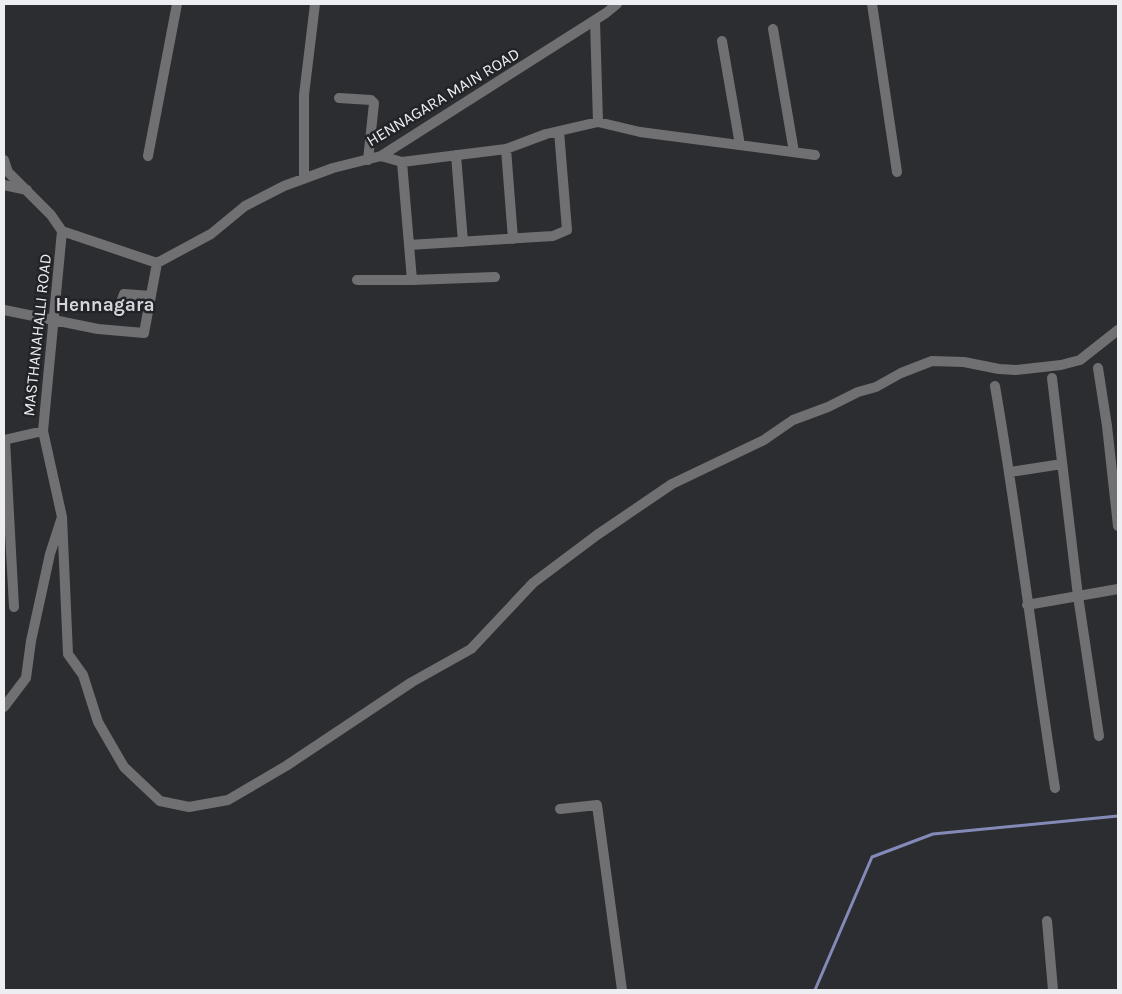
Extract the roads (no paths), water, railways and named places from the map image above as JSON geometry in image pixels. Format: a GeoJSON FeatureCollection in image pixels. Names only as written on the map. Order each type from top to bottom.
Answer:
{"type":"FeatureCollection","features":[{"type":"Feature","properties":{"kind":"street"},"geometry":{"type":"LineString","coordinates":[[148,156],[177,4]]}},
{"type":"Feature","properties":{"kind":"street"},"geometry":{"type":"LineString","coordinates":[[304,179],[304,95],[315,4]]}},
{"type":"Feature","properties":{"kind":"street","name":"HENNAGARA MAIN ROAD"},"geometry":{"type":"LineString","coordinates":[[157,263],[211,234],[245,206],[333,168],[381,156],[595,21],[617,4]]}},
{"type":"Feature","properties":{"kind":"street"},"geometry":{"type":"LineString","coordinates":[[872,4],[897,172]]}},
{"type":"Feature","properties":{"kind":"street"},"geometry":{"type":"LineString","coordinates":[[595,21],[598,122]]}},
{"type":"Feature","properties":{"kind":"street"},"geometry":{"type":"LineString","coordinates":[[772,29],[794,152]]}},
{"type":"Feature","properties":{"kind":"street"},"geometry":{"type":"LineString","coordinates":[[722,41],[740,145]]}},
{"type":"Feature","properties":{"kind":"street"},"geometry":{"type":"LineString","coordinates":[[339,98],[371,100],[374,103],[368,160]]}},
{"type":"Feature","properties":{"kind":"street"},"geometry":{"type":"LineString","coordinates":[[381,156],[402,162],[506,149],[524,140],[598,122],[640,132],[815,155]]}},
{"type":"Feature","properties":{"kind":"street"},"geometry":{"type":"LineString","coordinates":[[409,245],[553,236],[566,230],[559,132]]}},
{"type":"Feature","properties":{"kind":"street"},"geometry":{"type":"LineString","coordinates":[[506,149],[513,238]]}},
{"type":"Feature","properties":{"kind":"street"},"geometry":{"type":"LineString","coordinates":[[456,155],[463,242]]}},
{"type":"Feature","properties":{"kind":"street"},"geometry":{"type":"LineString","coordinates":[[4,160],[8,172],[28,190],[62,231],[157,263],[144,333],[98,329],[4,310]]}},
{"type":"Feature","properties":{"kind":"street"},"geometry":{"type":"LineString","coordinates":[[402,162],[412,280]]}},
{"type":"Feature","properties":{"kind":"street"},"geometry":{"type":"LineString","coordinates":[[4,185],[28,190]]}},
{"type":"Feature","properties":{"kind":"street","name":"MASTHANAHALLI ROAD"},"geometry":{"type":"LineString","coordinates":[[4,440],[43,431],[62,231]]}},
{"type":"Feature","properties":{"kind":"street"},"geometry":{"type":"LineString","coordinates":[[357,280],[495,277]]}},
{"type":"Feature","properties":{"kind":"street"},"geometry":{"type":"LineString","coordinates":[[117,313],[124,294],[151,296]]}},
{"type":"Feature","properties":{"kind":"street"},"geometry":{"type":"LineString","coordinates":[[43,431],[62,517],[68,654],[84,675],[98,722],[124,767],[160,801],[189,807],[228,800],[278,771],[412,682],[471,649],[533,583],[672,484],[764,440],[793,420],[828,407],[858,392],[876,387],[901,373],[932,361],[964,362],[999,369],[1016,370],[1061,365],[1080,360],[1118,330]]}},
{"type":"Feature","properties":{"kind":"street"},"geometry":{"type":"LineString","coordinates":[[1098,368],[1107,426],[1114,455],[1118,526]]}},
{"type":"Feature","properties":{"kind":"street"},"geometry":{"type":"LineString","coordinates":[[1052,378],[1078,596],[1099,736]]}},
{"type":"Feature","properties":{"kind":"street"},"geometry":{"type":"LineString","coordinates":[[995,386],[1010,472],[1027,605],[1055,788]]}},
{"type":"Feature","properties":{"kind":"street"},"geometry":{"type":"LineString","coordinates":[[4,440],[7,537],[14,607]]}},
{"type":"Feature","properties":{"kind":"street"},"geometry":{"type":"LineString","coordinates":[[1010,472],[1062,464]]}},
{"type":"Feature","properties":{"kind":"street"},"geometry":{"type":"LineString","coordinates":[[4,707],[26,678],[31,641],[50,554],[62,517]]}},
{"type":"Feature","properties":{"kind":"street"},"geometry":{"type":"LineString","coordinates":[[1027,605],[1118,589]]}},
{"type":"Feature","properties":{"kind":"street"},"geometry":{"type":"LineString","coordinates":[[560,809],[597,805],[622,990]]}},
{"type":"Feature","properties":{"kind":"street"},"geometry":{"type":"LineString","coordinates":[[1047,921],[1053,990]]}},
{"type":"Feature","properties":{"kind":"waterway"},"geometry":{"type":"LineString","coordinates":[[815,990],[872,857],[933,834],[1118,816]]}},
{"type":"Feature","properties":{"kind":"district","name":"Hennagara"},"geometry":{"type":"Point","coordinates":[105,305]}}]}
